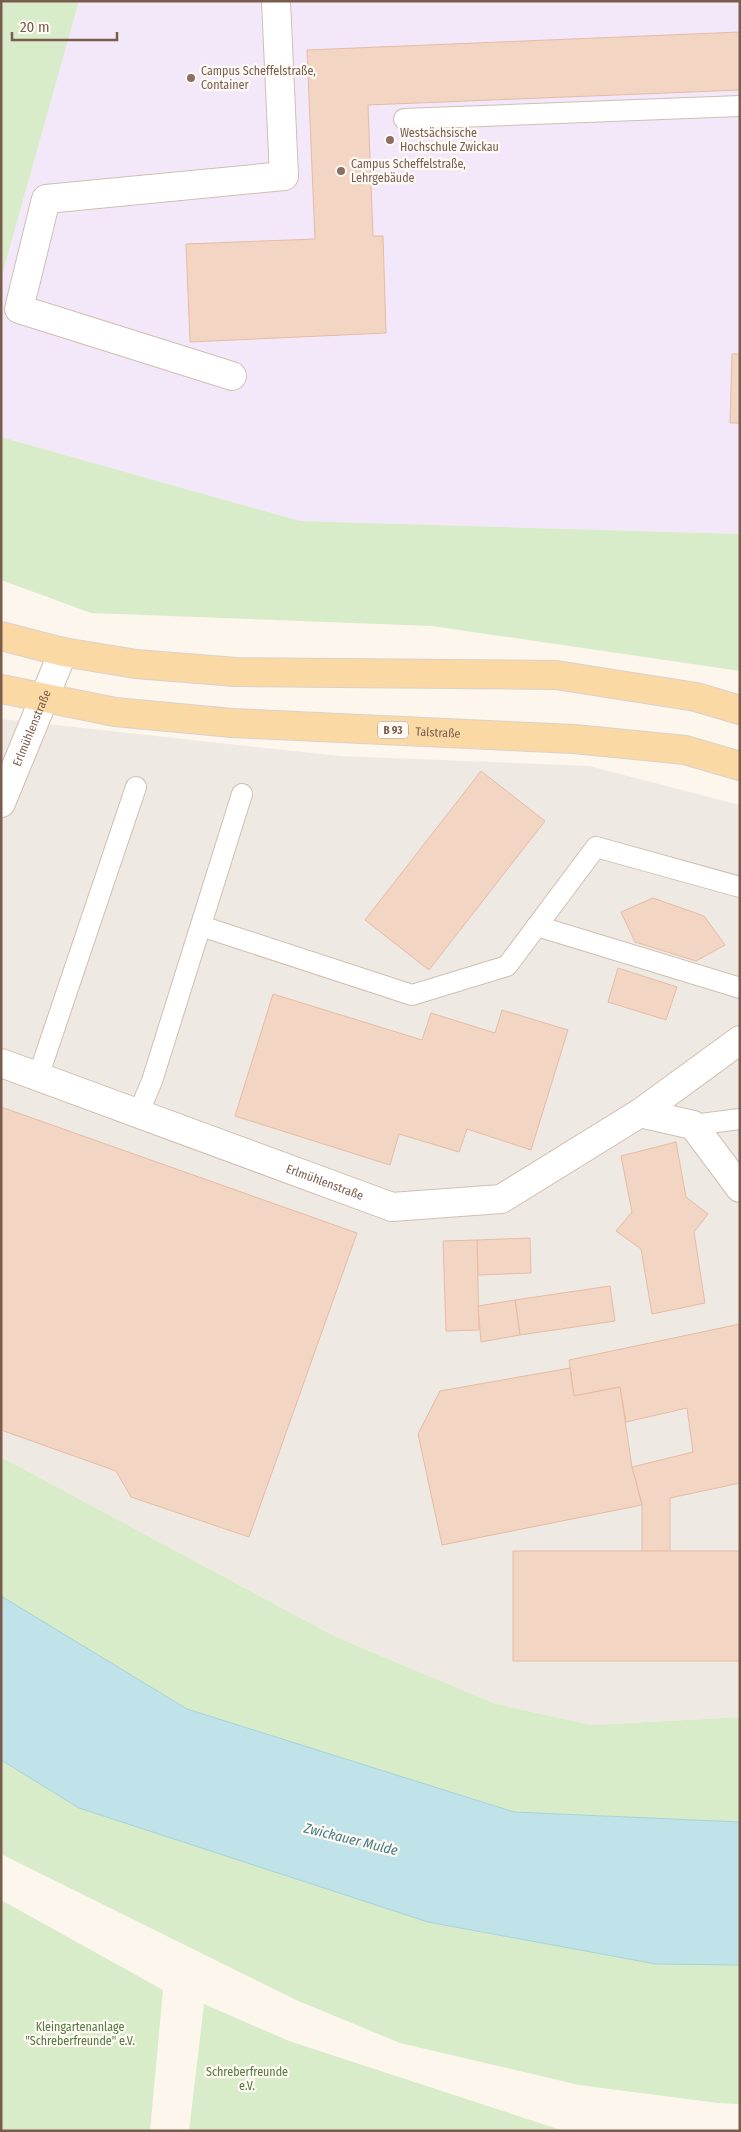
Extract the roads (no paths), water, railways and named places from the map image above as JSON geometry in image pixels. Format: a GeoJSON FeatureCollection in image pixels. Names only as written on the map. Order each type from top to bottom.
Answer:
{"type":"FeatureCollection","features":[{"type":"Feature","properties":{"kind":"main road"},"geometry":{"type":"LineString","coordinates":[[1,636],[63,652],[136,664],[236,672],[556,675],[696,697],[740,710]]}},
{"type":"Feature","properties":{"kind":"main road","name":"B 93"},"geometry":{"type":"LineString","coordinates":[[1,689],[45,699]]}},
{"type":"Feature","properties":{"kind":"main road","name":"Talstraße"},"geometry":{"type":"LineString","coordinates":[[45,699],[115,712],[232,723],[574,739],[685,750],[740,766]]}},
{"type":"Feature","properties":{"kind":"street"},"geometry":{"type":"LineString","coordinates":[[232,376],[19,309],[46,199],[284,176],[276,1]]}},
{"type":"Feature","properties":{"kind":"street","name":"Erlmühlenstraße"},"geometry":{"type":"LineString","coordinates":[[1,803],[63,652]]}},
{"type":"Feature","properties":{"kind":"street","name":"Erlmühlenstraße"},"geometry":{"type":"LineString","coordinates":[[1,1063],[392,1207],[501,1199],[640,1113],[740,1040]]}},
{"type":"Feature","properties":{"kind":"street"},"geometry":{"type":"LineString","coordinates":[[640,1113],[692,1125],[740,1188]]}},
{"type":"Feature","properties":{"kind":"lane"},"geometry":{"type":"LineString","coordinates":[[404,119],[740,106]]}},
{"type":"Feature","properties":{"kind":"lane"},"geometry":{"type":"LineString","coordinates":[[38,1078],[136,787]]}},
{"type":"Feature","properties":{"kind":"lane"},"geometry":{"type":"LineString","coordinates":[[138,1114],[152,1081],[242,794]]}},
{"type":"Feature","properties":{"kind":"lane"},"geometry":{"type":"LineString","coordinates":[[201,926],[412,995],[507,966],[596,847],[740,887]]}},
{"type":"Feature","properties":{"kind":"lane"},"geometry":{"type":"LineString","coordinates":[[537,926],[740,988]]}},
{"type":"Feature","properties":{"kind":"lane"},"geometry":{"type":"LineString","coordinates":[[692,1125],[740,1119]]}},
{"type":"Feature","properties":{"kind":"water","name":"Zwickauer Mulde"},"geometry":{"type":"Polygon","coordinates":[[[1,1596],[187,1709],[514,1812],[740,1822],[740,1965],[656,1964],[428,1922],[79,1808],[1,1760],[1,1596]]]}},
{"type":"Feature","properties":{"kind":"place","name":"Campus Scheffelstraße, Container"},"geometry":{"type":"Point","coordinates":[191,78]}},
{"type":"Feature","properties":{"kind":"place","name":"Westsächsische Hochschule Zwickau"},"geometry":{"type":"Point","coordinates":[390,140]}},
{"type":"Feature","properties":{"kind":"place","name":"Campus Scheffelstraße, Lehrgebäude"},"geometry":{"type":"Point","coordinates":[341,171]}},
{"type":"Feature","properties":{"kind":"park label","name":"Kleingartenanlage \"Schreberfreunde\" e.V."},"geometry":{"type":"Point","coordinates":[80,2034]}},
{"type":"Feature","properties":{"kind":"park label","name":"Schreberfreunde e.V."},"geometry":{"type":"Point","coordinates":[247,2079]}}]}
